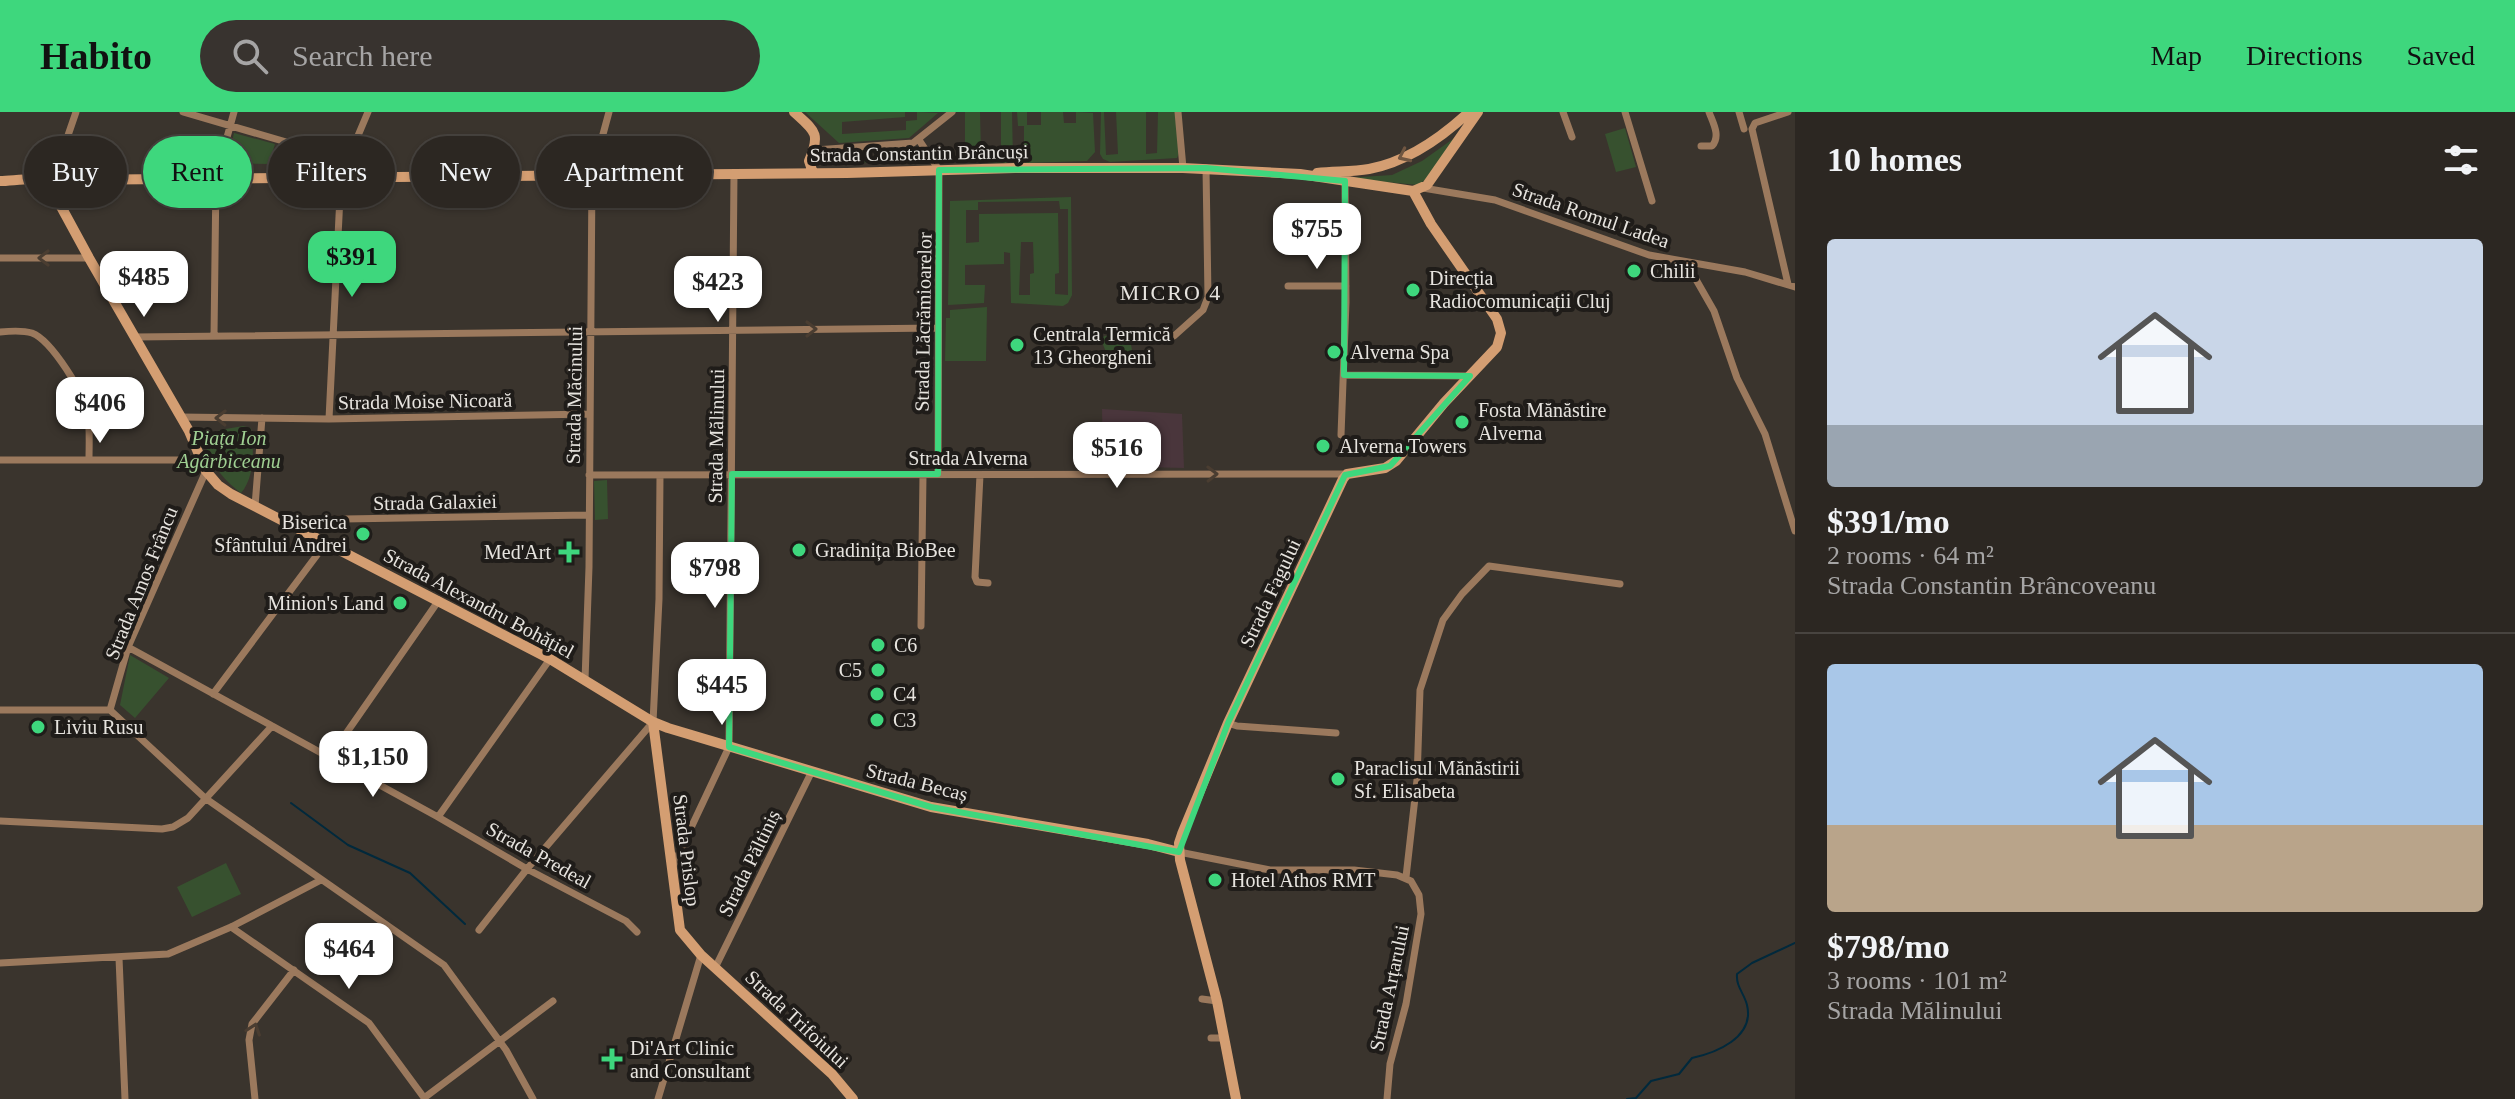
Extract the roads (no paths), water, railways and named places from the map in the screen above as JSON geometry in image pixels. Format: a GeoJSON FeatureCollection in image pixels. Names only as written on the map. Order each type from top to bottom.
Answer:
{"type":"FeatureCollection","features":[{"type":"Feature","properties":{"kind":"main road"},"geometry":{"type":"LineString","coordinates":[[794,112],[815,134],[815,150],[809,161],[813,173]]}},
{"type":"Feature","properties":{"kind":"main road"},"geometry":{"type":"LineString","coordinates":[[1300,174],[1371,168],[1388,163],[1427,144],[1469,112]]}},
{"type":"Feature","properties":{"kind":"main road"},"geometry":{"type":"LineString","coordinates":[[1347,474],[1390,466],[1497,347],[1501,337],[1500,327],[1431,224],[1418,190],[1478,112]]}},
{"type":"Feature","properties":{"kind":"main road"},"geometry":{"type":"LineString","coordinates":[[795,173],[815,150]]}},
{"type":"Feature","properties":{"kind":"main road","name":"Strada Constantin Brâncuși"},"geometry":{"type":"LineString","coordinates":[[712,173],[1206,168],[1300,174],[1418,190]]}},
{"type":"Feature","properties":{"kind":"main road","name":"Strada Constantin Brâncuși"},"geometry":{"type":"LineString","coordinates":[[395,176],[536,175]]}},
{"type":"Feature","properties":{"kind":"main road","name":"Strada Constantin Brâncuși"},"geometry":{"type":"LineString","coordinates":[[0,181],[24,181]]}},
{"type":"Feature","properties":{"kind":"main road"},"geometry":{"type":"LineString","coordinates":[[62,208],[194,441],[203,466]]}},
{"type":"Feature","properties":{"kind":"main road","name":"Strada Alexandru Bohățiel"},"geometry":{"type":"LineString","coordinates":[[203,466],[218,485],[550,659],[653,722]]}},
{"type":"Feature","properties":{"kind":"main road","name":"Strada Fagului"},"geometry":{"type":"LineString","coordinates":[[1179,852],[1182,834],[1228,723],[1347,474]]}},
{"type":"Feature","properties":{"kind":"main road","name":"Strada Becaș"},"geometry":{"type":"LineString","coordinates":[[653,722],[931,807],[1179,852]]}},
{"type":"Feature","properties":{"kind":"main road","name":"Strada Prislop"},"geometry":{"type":"LineString","coordinates":[[653,722],[670,872],[680,930],[715,968]]}},
{"type":"Feature","properties":{"kind":"main road"},"geometry":{"type":"LineString","coordinates":[[1179,852],[1217,1001],[1236,1099]]}},
{"type":"Feature","properties":{"kind":"main road","name":"Strada Trifoiului"},"geometry":{"type":"LineString","coordinates":[[715,968],[832,1074],[853,1099]]}},
{"type":"Feature","properties":{"kind":"street"},"geometry":{"type":"LineString","coordinates":[[68,136],[76,112]]}},
{"type":"Feature","properties":{"kind":"street"},"geometry":{"type":"LineString","coordinates":[[183,112],[268,138]]}},
{"type":"Feature","properties":{"kind":"street"},"geometry":{"type":"LineString","coordinates":[[227,136],[234,112]]}},
{"type":"Feature","properties":{"kind":"street"},"geometry":{"type":"LineString","coordinates":[[358,136],[368,112]]}},
{"type":"Feature","properties":{"kind":"street","name":"Strada Măcinului"},"geometry":{"type":"LineString","coordinates":[[603,136],[609,112]]}},
{"type":"Feature","properties":{"kind":"street"},"geometry":{"type":"LineString","coordinates":[[815,150],[906,144],[919,140],[952,112]]}},
{"type":"Feature","properties":{"kind":"street"},"geometry":{"type":"LineString","coordinates":[[1178,112],[1183,168]]}},
{"type":"Feature","properties":{"kind":"street"},"geometry":{"type":"LineString","coordinates":[[1563,112],[1572,137]]}},
{"type":"Feature","properties":{"kind":"street"},"geometry":{"type":"LineString","coordinates":[[1625,112],[1652,201]]}},
{"type":"Feature","properties":{"kind":"street"},"geometry":{"type":"LineString","coordinates":[[1701,146],[1712,146],[1716,142],[1709,112]]}},
{"type":"Feature","properties":{"kind":"street"},"geometry":{"type":"LineString","coordinates":[[1739,112],[1748,129],[1792,286]]}},
{"type":"Feature","properties":{"kind":"street"},"geometry":{"type":"LineString","coordinates":[[1748,129],[1755,123],[1788,112]]}},
{"type":"Feature","properties":{"kind":"street"},"geometry":{"type":"LineString","coordinates":[[919,140],[939,170]]}},
{"type":"Feature","properties":{"kind":"street"},"geometry":{"type":"LineString","coordinates":[[1174,336],[1203,310],[1208,297],[1206,168]]}},
{"type":"Feature","properties":{"kind":"street","name":"Strada Lăcrămioarelor"},"geometry":{"type":"LineString","coordinates":[[938,474],[939,170]]}},
{"type":"Feature","properties":{"kind":"street","name":"Strada Mălinului"},"geometry":{"type":"LineString","coordinates":[[729,747],[734,173]]}},
{"type":"Feature","properties":{"kind":"street"},"geometry":{"type":"LineString","coordinates":[[1341,435],[1346,286],[1345,181]]}},
{"type":"Feature","properties":{"kind":"street","name":"Strada Romul Ladea"},"geometry":{"type":"LineString","coordinates":[[1418,190],[1495,200],[1620,246],[1745,272],[1792,286]]}},
{"type":"Feature","properties":{"kind":"street"},"geometry":{"type":"LineString","coordinates":[[214,336],[216,208]]}},
{"type":"Feature","properties":{"kind":"street"},"geometry":{"type":"LineString","coordinates":[[329,419],[340,208]]}},
{"type":"Feature","properties":{"kind":"street","name":"Strada Măcinului"},"geometry":{"type":"LineString","coordinates":[[585,680],[592,208]]}},
{"type":"Feature","properties":{"kind":"street"},"geometry":{"type":"LineString","coordinates":[[0,258],[89,258]]}},
{"type":"Feature","properties":{"kind":"street"},"geometry":{"type":"LineString","coordinates":[[1686,262],[1714,311],[1737,378],[1765,434],[1795,531]]}},
{"type":"Feature","properties":{"kind":"street"},"geometry":{"type":"LineString","coordinates":[[1288,286],[1346,286]]}},
{"type":"Feature","properties":{"kind":"street"},"geometry":{"type":"LineString","coordinates":[[134,337],[938,328]]}},
{"type":"Feature","properties":{"kind":"street"},"geometry":{"type":"LineString","coordinates":[[0,332],[24,331],[43,340],[74,382],[88,415],[89,460]]}},
{"type":"Feature","properties":{"kind":"street"},"geometry":{"type":"LineString","coordinates":[[1344,375],[1470,376]]}},
{"type":"Feature","properties":{"kind":"street","name":"Strada Moise Nicoară"},"geometry":{"type":"LineString","coordinates":[[262,418],[589,414]]}},
{"type":"Feature","properties":{"kind":"street"},"geometry":{"type":"LineString","coordinates":[[180,417],[262,418],[255,506]]}},
{"type":"Feature","properties":{"kind":"street"},"geometry":{"type":"LineString","coordinates":[[0,460],[89,460],[203,466]]}},
{"type":"Feature","properties":{"kind":"street","name":"Strada Amos Frâncu"},"geometry":{"type":"LineString","coordinates":[[110,710],[128,647],[203,466]]}},
{"type":"Feature","properties":{"kind":"street","name":"Strada Alverna"},"geometry":{"type":"LineString","coordinates":[[589,475],[1347,474]]}},
{"type":"Feature","properties":{"kind":"street"},"geometry":{"type":"LineString","coordinates":[[479,930],[653,722],[659,599],[660,475]]}},
{"type":"Feature","properties":{"kind":"street"},"geometry":{"type":"LineString","coordinates":[[921,626],[923,475]]}},
{"type":"Feature","properties":{"kind":"street"},"geometry":{"type":"LineString","coordinates":[[980,475],[975,577],[977,582],[988,583]]}},
{"type":"Feature","properties":{"kind":"street","name":"Strada Galaxiei"},"geometry":{"type":"LineString","coordinates":[[281,520],[589,515]]}},
{"type":"Feature","properties":{"kind":"street"},"geometry":{"type":"LineString","coordinates":[[213,694],[326,543]]}},
{"type":"Feature","properties":{"kind":"street"},"geometry":{"type":"LineString","coordinates":[[1179,852],[1270,870],[1354,870],[1406,877],[1417,780],[1420,690],[1436,636],[1453,605],[1489,566],[1620,584]]}},
{"type":"Feature","properties":{"kind":"street"},"geometry":{"type":"LineString","coordinates":[[329,758],[439,600]]}},
{"type":"Feature","properties":{"kind":"street","name":"Strada Predeal"},"geometry":{"type":"LineString","coordinates":[[128,647],[626,921],[637,932]]}},
{"type":"Feature","properties":{"kind":"street"},"geometry":{"type":"LineString","coordinates":[[438,817],[550,659]]}},
{"type":"Feature","properties":{"kind":"street"},"geometry":{"type":"LineString","coordinates":[[0,710],[110,710],[205,798],[439,961],[500,1041],[533,1099]]}},
{"type":"Feature","properties":{"kind":"street"},"geometry":{"type":"LineString","coordinates":[[1228,723],[1336,733]]}},
{"type":"Feature","properties":{"kind":"street"},"geometry":{"type":"LineString","coordinates":[[0,821],[162,829],[180,824],[272,726]]}},
{"type":"Feature","properties":{"kind":"street"},"geometry":{"type":"LineString","coordinates":[[670,872],[729,747]]}},
{"type":"Feature","properties":{"kind":"street","name":"Strada Păltiniș"},"geometry":{"type":"LineString","coordinates":[[715,968],[812,771]]}},
{"type":"Feature","properties":{"kind":"street","name":"Strada Arțarului"},"geometry":{"type":"LineString","coordinates":[[1387,1099],[1390,1064],[1406,1004],[1421,914],[1419,895],[1406,877]]}},
{"type":"Feature","properties":{"kind":"street"},"geometry":{"type":"LineString","coordinates":[[0,963],[168,954],[231,927],[321,880]]}},
{"type":"Feature","properties":{"kind":"street"},"geometry":{"type":"LineString","coordinates":[[231,927],[369,1023],[424,1099],[553,1001]]}},
{"type":"Feature","properties":{"kind":"street"},"geometry":{"type":"LineString","coordinates":[[658,1099],[701,955]]}},
{"type":"Feature","properties":{"kind":"street"},"geometry":{"type":"LineString","coordinates":[[119,958],[125,1099]]}},
{"type":"Feature","properties":{"kind":"street"},"geometry":{"type":"LineString","coordinates":[[255,1099],[249,1040],[252,1024],[294,970]]}},
{"type":"Feature","properties":{"kind":"street"},"geometry":{"type":"LineString","coordinates":[[1202,999],[1217,1001]]}},
{"type":"Feature","properties":{"kind":"street"},"geometry":{"type":"LineString","coordinates":[[1211,1038],[1225,1038]]}},
{"type":"Feature","properties":{"kind":"waterway"},"geometry":{"type":"LineString","coordinates":[[291,803],[348,845],[410,873],[465,924]]}},
{"type":"Feature","properties":{"kind":"waterway"},"geometry":{"type":"LineString","coordinates":[[1627,1099],[1636,1098],[1651,1081],[1679,1074],[1692,1058],[1722,1048],[1739,1035],[1748,1017],[1737,974],[1752,963],[1795,943]]}},
{"type":"Feature","properties":{"kind":"place","name":"Chilii"},"geometry":{"type":"Point","coordinates":[1634,271]}},
{"type":"Feature","properties":{"kind":"place","name":"Direcția Radiocomunicații Cluj"},"geometry":{"type":"Point","coordinates":[1413,290]}},
{"type":"Feature","properties":{"kind":"place","name":"Centrala Termică 13 Gheorgheni"},"geometry":{"type":"Point","coordinates":[1017,345]}},
{"type":"Feature","properties":{"kind":"place","name":"Alverna Spa"},"geometry":{"type":"Point","coordinates":[1334,352]}},
{"type":"Feature","properties":{"kind":"place","name":"Fosta Mănăstire Alverna"},"geometry":{"type":"Point","coordinates":[1462,422]}},
{"type":"Feature","properties":{"kind":"place","name":"Alverna Towers"},"geometry":{"type":"Point","coordinates":[1323,446]}},
{"type":"Feature","properties":{"kind":"place","name":"Biserica Sfântului Andrei"},"geometry":{"type":"Point","coordinates":[363,534]}},
{"type":"Feature","properties":{"kind":"place","name":"Gradinița BioBee"},"geometry":{"type":"Point","coordinates":[799,550]}},
{"type":"Feature","properties":{"kind":"place","name":"Med'Art"},"geometry":{"type":"Point","coordinates":[569,552]}},
{"type":"Feature","properties":{"kind":"place","name":"Minion's Land"},"geometry":{"type":"Point","coordinates":[400,603]}},
{"type":"Feature","properties":{"kind":"place","name":"C6"},"geometry":{"type":"Point","coordinates":[878,645]}},
{"type":"Feature","properties":{"kind":"place","name":"C5"},"geometry":{"type":"Point","coordinates":[878,670]}},
{"type":"Feature","properties":{"kind":"place","name":"C4"},"geometry":{"type":"Point","coordinates":[877,694]}},
{"type":"Feature","properties":{"kind":"place","name":"C3"},"geometry":{"type":"Point","coordinates":[877,720]}},
{"type":"Feature","properties":{"kind":"place","name":"Liviu Rusu"},"geometry":{"type":"Point","coordinates":[38,727]}},
{"type":"Feature","properties":{"kind":"place","name":"Paraclisul Mănăstirii Sf. Elisabeta"},"geometry":{"type":"Point","coordinates":[1338,779]}},
{"type":"Feature","properties":{"kind":"place","name":"Hotel Athos RMT"},"geometry":{"type":"Point","coordinates":[1215,880]}},
{"type":"Feature","properties":{"kind":"place","name":"Di'Art Clinic and Consultant"},"geometry":{"type":"Point","coordinates":[612,1059]}},
{"type":"Feature","properties":{"kind":"district","name":"MICRO 4"},"geometry":{"type":"Point","coordinates":[1171,292]}},
{"type":"Feature","properties":{"kind":"park label","name":"Piața Ion Agârbiceanu"},"geometry":{"type":"Point","coordinates":[229,450]}}]}
